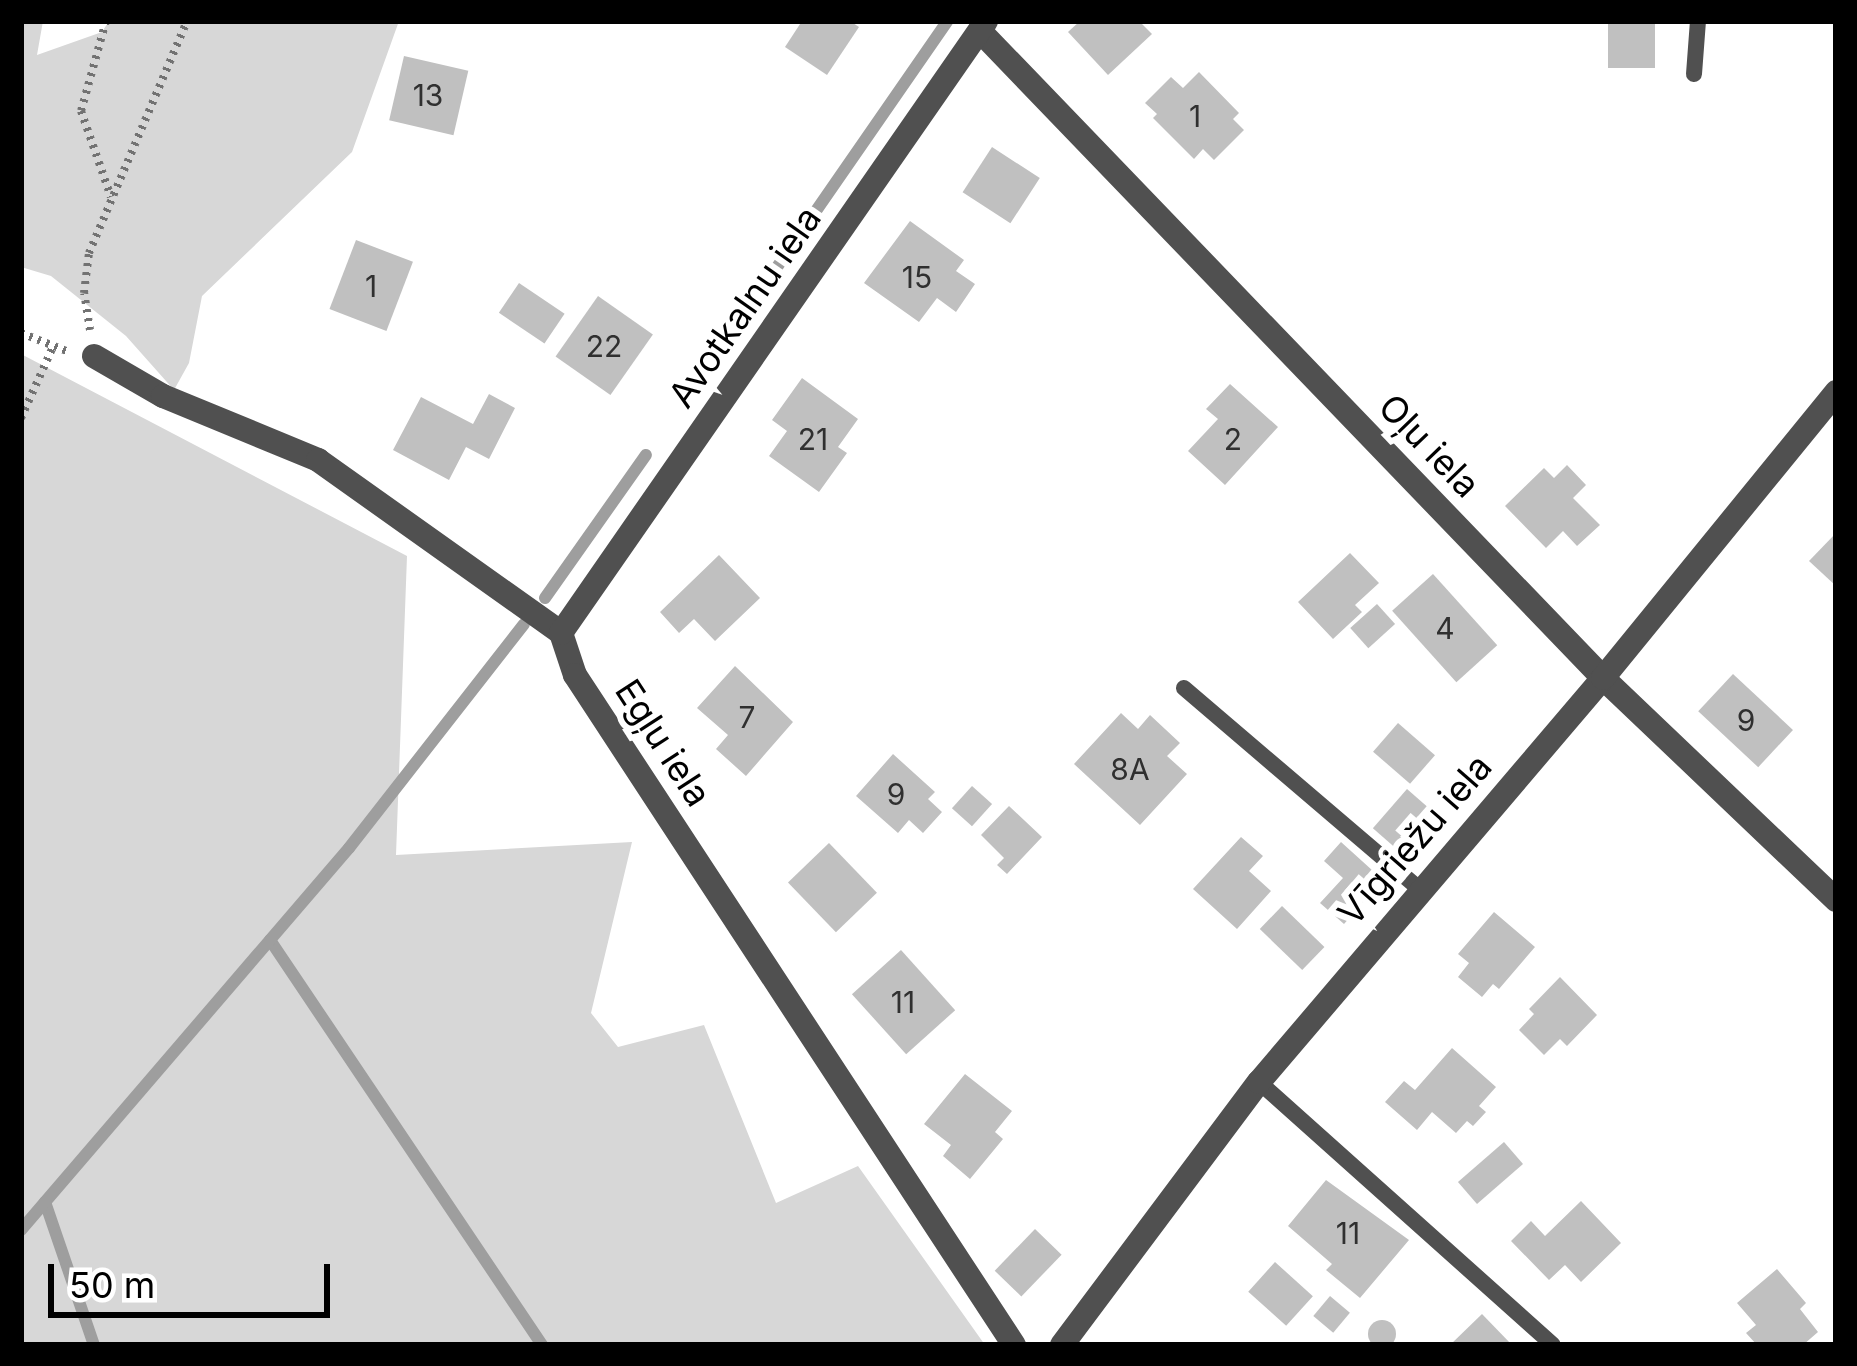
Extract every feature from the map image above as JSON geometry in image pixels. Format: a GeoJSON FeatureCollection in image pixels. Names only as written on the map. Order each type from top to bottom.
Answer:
{"type":"FeatureCollection","features":[{"type":"Feature","properties":{"kind":"street","name":"Avotkalnu iela"},"geometry":{"type":"LineString","coordinates":[[561,633],[983,26]]}},
{"type":"Feature","properties":{"kind":"street","name":"Oļu iela"},"geometry":{"type":"LineString","coordinates":[[983,26],[1603,678],[1836,900]]}},
{"type":"Feature","properties":{"kind":"street"},"geometry":{"type":"LineString","coordinates":[[94,356],[163,396],[318,460],[561,633]]}},
{"type":"Feature","properties":{"kind":"street","name":"Vīgriežu iela"},"geometry":{"type":"LineString","coordinates":[[1062,1345],[1259,1082],[1603,678],[1836,392]]}},
{"type":"Feature","properties":{"kind":"street","name":"Egļu iela"},"geometry":{"type":"LineString","coordinates":[[561,633],[575,675],[1014,1345]]}},
{"type":"Feature","properties":{"kind":"lane"},"geometry":{"type":"LineString","coordinates":[[1694,74],[1698,21]]}},
{"type":"Feature","properties":{"kind":"lane"},"geometry":{"type":"LineString","coordinates":[[1184,688],[1419,889]]}},
{"type":"Feature","properties":{"kind":"lane"},"geometry":{"type":"LineString","coordinates":[[1259,1082],[1553,1345]]}},
{"type":"Feature","properties":{"kind":"path"},"geometry":{"type":"LineString","coordinates":[[106,21],[81,111],[111,198]]}},
{"type":"Feature","properties":{"kind":"path"},"geometry":{"type":"LineString","coordinates":[[21,333],[52,349],[94,356],[84,293],[89,253],[187,21]]}},
{"type":"Feature","properties":{"kind":"path"},"geometry":{"type":"LineString","coordinates":[[21,418],[52,349]]}},
{"type":"Feature","properties":{"kind":"shaded area"},"geometry":{"type":"Polygon","coordinates":[[[21,21],[43,21],[37,55],[102,32],[109,21],[399,21],[352,152],[202,296],[189,363],[174,390],[126,336],[51,276],[21,267],[21,21]]]}},
{"type":"Feature","properties":{"kind":"shaded area"},"geometry":{"type":"Polygon","coordinates":[[[21,354],[407,556],[396,855],[632,842],[591,1013],[618,1047],[704,1025],[776,1203],[858,1166],[985,1345],[21,1345],[21,354]]]}},
{"type":"Feature","properties":{"kind":"building"},"geometry":{"type":"Polygon","coordinates":[[[802,21],[850,21],[859,27],[827,75],[785,47],[802,21]]]}},
{"type":"Feature","properties":{"kind":"building"},"geometry":{"type":"Polygon","coordinates":[[[1080,21],[1139,21],[1152,34],[1108,75],[1068,32],[1080,21]]]}},
{"type":"Feature","properties":{"kind":"building"},"geometry":{"type":"Polygon","coordinates":[[[1608,21],[1655,21],[1655,68],[1608,68],[1608,21]]]}},
{"type":"Feature","properties":{"kind":"building"},"geometry":{"type":"Polygon","coordinates":[[[404,56],[468,71],[453,135],[389,120],[404,56]]]}},
{"type":"Feature","properties":{"kind":"building"},"geometry":{"type":"Polygon","coordinates":[[[1199,72],[1239,113],[1233,119],[1244,130],[1214,160],[1203,149],[1194,159],[1153,118],[1157,114],[1145,103],[1171,77],[1183,88],[1199,72]]]}},
{"type":"Feature","properties":{"kind":"building"},"geometry":{"type":"Polygon","coordinates":[[[992,147],[1040,178],[1010,223],[963,192],[992,147]]]}},
{"type":"Feature","properties":{"kind":"building"},"geometry":{"type":"Polygon","coordinates":[[[910,221],[964,260],[956,271],[975,284],[956,312],[937,298],[919,322],[864,283],[910,221]]]}},
{"type":"Feature","properties":{"kind":"building"},"geometry":{"type":"Polygon","coordinates":[[[356,240],[413,262],[386,331],[329,309],[356,240]]]}},
{"type":"Feature","properties":{"kind":"building"},"geometry":{"type":"Polygon","coordinates":[[[519,283],[565,314],[544,344],[499,313],[519,283]]]}},
{"type":"Feature","properties":{"kind":"building"},"geometry":{"type":"Polygon","coordinates":[[[598,296],[653,334],[610,395],[556,357],[598,296]]]}},
{"type":"Feature","properties":{"kind":"building"},"geometry":{"type":"Polygon","coordinates":[[[802,378],[858,419],[838,447],[847,453],[819,492],[769,456],[787,431],[772,420],[802,378]]]}},
{"type":"Feature","properties":{"kind":"building"},"geometry":{"type":"Polygon","coordinates":[[[1230,384],[1278,427],[1225,485],[1188,451],[1218,419],[1206,409],[1230,384]]]}},
{"type":"Feature","properties":{"kind":"building"},"geometry":{"type":"Polygon","coordinates":[[[489,394],[515,408],[489,459],[466,447],[449,480],[393,450],[421,397],[473,424],[489,394]]]}},
{"type":"Feature","properties":{"kind":"building"},"geometry":{"type":"Polygon","coordinates":[[[1567,465],[1586,485],[1573,498],[1600,525],[1577,546],[1563,531],[1546,548],[1505,506],[1544,468],[1554,478],[1567,465]]]}},
{"type":"Feature","properties":{"kind":"building"},"geometry":{"type":"Polygon","coordinates":[[[1836,533],[1836,586],[1809,561],[1836,533]]]}},
{"type":"Feature","properties":{"kind":"building"},"geometry":{"type":"Polygon","coordinates":[[[1350,553],[1379,583],[1355,605],[1362,612],[1333,639],[1298,602],[1350,553]]]}},
{"type":"Feature","properties":{"kind":"building"},"geometry":{"type":"Polygon","coordinates":[[[719,555],[760,598],[715,641],[694,619],[679,633],[660,612],[719,555]]]}},
{"type":"Feature","properties":{"kind":"building"},"geometry":{"type":"Polygon","coordinates":[[[1433,574],[1497,645],[1456,682],[1392,611],[1433,574]]]}},
{"type":"Feature","properties":{"kind":"building"},"geometry":{"type":"Polygon","coordinates":[[[1377,604],[1395,624],[1368,648],[1350,628],[1377,604]]]}},
{"type":"Feature","properties":{"kind":"building"},"geometry":{"type":"Polygon","coordinates":[[[735,666],[793,722],[746,776],[716,749],[728,735],[697,708],[735,666]]]}},
{"type":"Feature","properties":{"kind":"building"},"geometry":{"type":"Polygon","coordinates":[[[1733,674],[1793,730],[1758,767],[1698,711],[1733,674]]]}},
{"type":"Feature","properties":{"kind":"building"},"geometry":{"type":"Polygon","coordinates":[[[1121,713],[1138,729],[1150,715],[1180,743],[1167,756],[1187,774],[1140,825],[1074,764],[1121,713]]]}},
{"type":"Feature","properties":{"kind":"building"},"geometry":{"type":"Polygon","coordinates":[[[1398,723],[1435,755],[1410,784],[1373,752],[1398,723]]]}},
{"type":"Feature","properties":{"kind":"building"},"geometry":{"type":"Polygon","coordinates":[[[893,754],[935,792],[928,799],[942,812],[923,833],[909,820],[898,833],[856,796],[893,754]]]}},
{"type":"Feature","properties":{"kind":"building"},"geometry":{"type":"Polygon","coordinates":[[[972,786],[992,804],[972,826],[952,808],[972,786]]]}},
{"type":"Feature","properties":{"kind":"building"},"geometry":{"type":"Polygon","coordinates":[[[1407,789],[1432,811],[1398,850],[1373,828],[1407,789]]]}},
{"type":"Feature","properties":{"kind":"building"},"geometry":{"type":"Polygon","coordinates":[[[1009,806],[1042,837],[1007,874],[997,865],[1004,858],[981,835],[1009,806]]]}},
{"type":"Feature","properties":{"kind":"building"},"geometry":{"type":"Polygon","coordinates":[[[1241,837],[1263,856],[1249,871],[1271,891],[1237,929],[1193,889],[1241,837]]]}},
{"type":"Feature","properties":{"kind":"building"},"geometry":{"type":"Polygon","coordinates":[[[1341,842],[1383,880],[1344,924],[1320,903],[1343,878],[1324,861],[1341,842]]]}},
{"type":"Feature","properties":{"kind":"building"},"geometry":{"type":"Polygon","coordinates":[[[829,843],[877,893],[836,932],[788,883],[829,843]]]}},
{"type":"Feature","properties":{"kind":"building"},"geometry":{"type":"Polygon","coordinates":[[[1282,906],[1324,947],[1302,970],[1260,929],[1282,906]]]}},
{"type":"Feature","properties":{"kind":"building"},"geometry":{"type":"Polygon","coordinates":[[[1494,912],[1535,947],[1499,989],[1493,984],[1482,997],[1458,977],[1469,963],[1458,954],[1494,912]]]}},
{"type":"Feature","properties":{"kind":"building"},"geometry":{"type":"Polygon","coordinates":[[[901,950],[955,1010],[906,1054],[852,994],[901,950]]]}},
{"type":"Feature","properties":{"kind":"building"},"geometry":{"type":"Polygon","coordinates":[[[1560,977],[1597,1015],[1567,1046],[1560,1039],[1544,1055],[1519,1030],[1534,1014],[1529,1009],[1560,977]]]}},
{"type":"Feature","properties":{"kind":"building"},"geometry":{"type":"Polygon","coordinates":[[[1452,1048],[1496,1087],[1479,1106],[1486,1112],[1473,1126],[1467,1121],[1456,1133],[1432,1112],[1417,1130],[1385,1102],[1404,1081],[1415,1090],[1452,1048]]]}},
{"type":"Feature","properties":{"kind":"building"},"geometry":{"type":"Polygon","coordinates":[[[965,1074],[1012,1111],[995,1132],[1003,1139],[970,1179],[943,1156],[951,1145],[924,1124],[965,1074]]]}},
{"type":"Feature","properties":{"kind":"building"},"geometry":{"type":"Polygon","coordinates":[[[1504,1142],[1523,1164],[1477,1204],[1458,1182],[1504,1142]]]}},
{"type":"Feature","properties":{"kind":"building"},"geometry":{"type":"Polygon","coordinates":[[[1326,1180],[1409,1240],[1360,1298],[1326,1270],[1332,1264],[1288,1226],[1326,1180]]]}},
{"type":"Feature","properties":{"kind":"building"},"geometry":{"type":"Polygon","coordinates":[[[1581,1201],[1621,1243],[1581,1282],[1565,1265],[1549,1280],[1511,1241],[1531,1221],[1545,1236],[1581,1201]]]}},
{"type":"Feature","properties":{"kind":"building"},"geometry":{"type":"Polygon","coordinates":[[[1035,1229],[1062,1255],[1021,1296],[995,1271],[1035,1229]]]}},
{"type":"Feature","properties":{"kind":"building"},"geometry":{"type":"Polygon","coordinates":[[[1275,1262],[1313,1296],[1286,1326],[1248,1292],[1275,1262]]]}},
{"type":"Feature","properties":{"kind":"building"},"geometry":{"type":"Polygon","coordinates":[[[1777,1269],[1806,1303],[1800,1309],[1818,1332],[1803,1345],[1757,1345],[1746,1333],[1756,1325],[1737,1303],[1777,1269]]]}},
{"type":"Feature","properties":{"kind":"building"},"geometry":{"type":"Polygon","coordinates":[[[1330,1296],[1350,1313],[1333,1333],[1313,1316],[1330,1296]]]}},
{"type":"Feature","properties":{"kind":"building"},"geometry":{"type":"Polygon","coordinates":[[[1482,1314],[1512,1345],[1450,1345],[1482,1314]]]}},
{"type":"Feature","properties":{"kind":"building"},"geometry":{"type":"Polygon","coordinates":[[[1382,1320],[1392,1324],[1396,1334],[1392,1344],[1382,1348],[1372,1344],[1368,1334],[1372,1324],[1382,1320]]]}},
{"type":"Feature","properties":{"kind":"waterway"},"geometry":{"type":"LineString","coordinates":[[703,374],[947,21]]}},
{"type":"Feature","properties":{"kind":"waterway"},"geometry":{"type":"LineString","coordinates":[[545,598],[646,455]]}},
{"type":"Feature","properties":{"kind":"waterway"},"geometry":{"type":"LineString","coordinates":[[21,1230],[349,848],[524,624]]}},
{"type":"Feature","properties":{"kind":"waterway"},"geometry":{"type":"LineString","coordinates":[[270,940],[542,1345]]}},
{"type":"Feature","properties":{"kind":"waterway"},"geometry":{"type":"LineString","coordinates":[[45,1202],[94,1345]]}}]}
